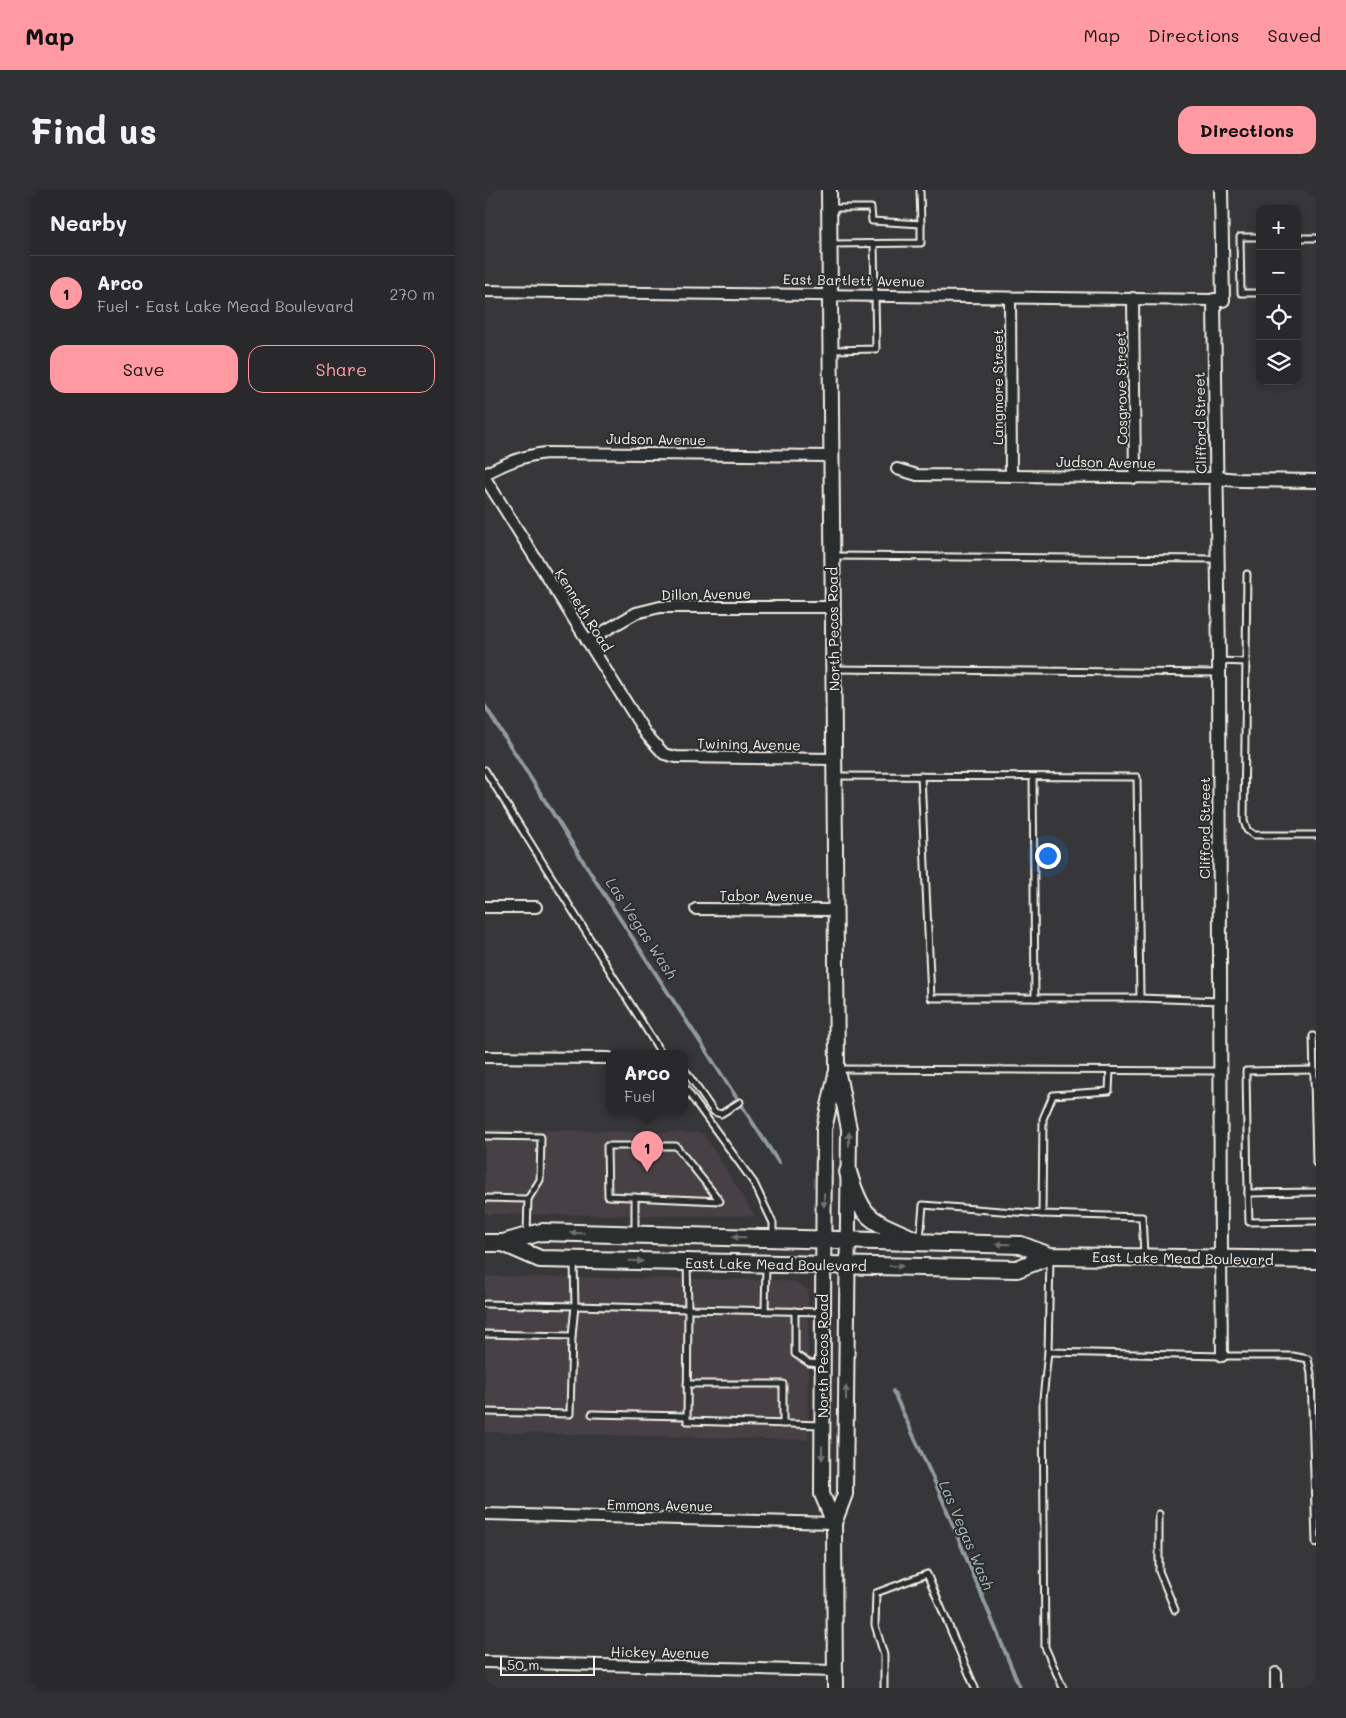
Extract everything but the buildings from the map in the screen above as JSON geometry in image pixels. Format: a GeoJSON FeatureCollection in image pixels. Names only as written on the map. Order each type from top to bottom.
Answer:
{"type":"FeatureCollection","features":[{"type":"Feature","properties":{"kind":"main road","name":"North Pecos Road"},"geometry":{"type":"LineString","coordinates":[[829,190],[837,1068],[849,1129],[845,1494],[834,1523],[835,1688]]}},
{"type":"Feature","properties":{"kind":"main road","name":"North Pecos Road"},"geometry":{"type":"LineString","coordinates":[[834,1523],[822,1494],[822,1265],[824,1129],[837,1068]]}},
{"type":"Feature","properties":{"kind":"main road"},"geometry":{"type":"LineString","coordinates":[[848,1172],[859,1203],[869,1217],[920,1242]]}},
{"type":"Feature","properties":{"kind":"main road","name":"East Lake Mead Boulevard"},"geometry":{"type":"LineString","coordinates":[[485,1243],[503,1243],[541,1232],[1021,1245],[1050,1256],[1316,1260]]}},
{"type":"Feature","properties":{"kind":"main road","name":"East Lake Mead Boulevard"},"geometry":{"type":"LineString","coordinates":[[503,1243],[541,1259],[574,1260],[1017,1269],[1050,1256]]}},
{"type":"Feature","properties":{"kind":"street","name":"Clifford Street"},"geometry":{"type":"LineString","coordinates":[[1221,190],[1217,560],[1222,1356]]}},
{"type":"Feature","properties":{"kind":"street","name":"East Bartlett Avenue"},"geometry":{"type":"LineString","coordinates":[[485,291],[1219,300]]}},
{"type":"Feature","properties":{"kind":"street","name":"Langmore Street"},"geometry":{"type":"LineString","coordinates":[[1010,298],[1011,476]]}},
{"type":"Feature","properties":{"kind":"street","name":"Cosgrove Street"},"geometry":{"type":"LineString","coordinates":[[1133,298],[1135,478]]}},
{"type":"Feature","properties":{"kind":"street","name":"Judson Avenue"},"geometry":{"type":"LineString","coordinates":[[485,474],[513,459],[546,453],[831,456]]}},
{"type":"Feature","properties":{"kind":"street","name":"Judson Avenue"},"geometry":{"type":"LineString","coordinates":[[897,469],[917,475],[1217,478],[1316,481]]}},
{"type":"Feature","properties":{"kind":"street","name":"Kenneth Road"},"geometry":{"type":"LineString","coordinates":[[485,478],[646,734],[664,754]]}},
{"type":"Feature","properties":{"kind":"street","name":"Dillon Avenue"},"geometry":{"type":"LineString","coordinates":[[587,641],[636,613],[660,607],[833,607]]}},
{"type":"Feature","properties":{"kind":"street","name":"Twining Avenue"},"geometry":{"type":"LineString","coordinates":[[664,754],[676,757],[834,759]]}},
{"type":"Feature","properties":{"kind":"street"},"geometry":{"type":"LineString","coordinates":[[485,907],[536,908]]}},
{"type":"Feature","properties":{"kind":"street","name":"Tabor Avenue"},"geometry":{"type":"LineString","coordinates":[[696,908],[835,910]]}},
{"type":"Feature","properties":{"kind":"street"},"geometry":{"type":"LineString","coordinates":[[485,1057],[606,1058]]}},
{"type":"Feature","properties":{"kind":"street","name":"Emmons Avenue"},"geometry":{"type":"LineString","coordinates":[[485,1514],[834,1523]]}},
{"type":"Feature","properties":{"kind":"street","name":"Hickey Avenue"},"geometry":{"type":"LineString","coordinates":[[485,1662],[835,1671]]}},
{"type":"Feature","properties":{"kind":"street"},"geometry":{"type":"LineString","coordinates":[[1276,1673],[1276,1688]]}},
{"type":"Feature","properties":{"kind":"lane"},"geometry":{"type":"LineString","coordinates":[[829,244],[921,243],[920,190]]}},
{"type":"Feature","properties":{"kind":"lane"},"geometry":{"type":"LineString","coordinates":[[829,208],[871,208],[872,221],[921,224]]}},
{"type":"Feature","properties":{"kind":"lane"},"geometry":{"type":"LineString","coordinates":[[1256,237],[1240,237],[1241,293],[1256,293]]}},
{"type":"Feature","properties":{"kind":"lane"},"geometry":{"type":"LineString","coordinates":[[1301,238],[1316,238]]}},
{"type":"Feature","properties":{"kind":"lane"},"geometry":{"type":"LineString","coordinates":[[830,350],[876,349],[873,244]]}},
{"type":"Feature","properties":{"kind":"lane"},"geometry":{"type":"LineString","coordinates":[[832,556],[1217,560]]}},
{"type":"Feature","properties":{"kind":"lane"},"geometry":{"type":"LineString","coordinates":[[1247,574],[1244,821],[1247,830],[1254,836],[1316,835]]}},
{"type":"Feature","properties":{"kind":"lane"},"geometry":{"type":"LineString","coordinates":[[833,669],[1219,667],[1246,662]]}},
{"type":"Feature","properties":{"kind":"lane"},"geometry":{"type":"LineString","coordinates":[[485,770],[659,1050]]}},
{"type":"Feature","properties":{"kind":"lane"},"geometry":{"type":"LineString","coordinates":[[834,776],[1137,777],[1140,998]]}},
{"type":"Feature","properties":{"kind":"lane"},"geometry":{"type":"LineString","coordinates":[[921,776],[931,998],[1140,998],[1220,1001]]}},
{"type":"Feature","properties":{"kind":"lane"},"geometry":{"type":"LineString","coordinates":[[1033,777],[1035,998]]}},
{"type":"Feature","properties":{"kind":"lane"},"geometry":{"type":"LineString","coordinates":[[1313,1036],[1316,1163]]}},
{"type":"Feature","properties":{"kind":"lane"},"geometry":{"type":"LineString","coordinates":[[837,1068],[1221,1071]]}},
{"type":"Feature","properties":{"kind":"lane"},"geometry":{"type":"LineString","coordinates":[[1042,1214],[1043,1119],[1053,1095],[1109,1091],[1110,1070]]}},
{"type":"Feature","properties":{"kind":"lane"},"geometry":{"type":"LineString","coordinates":[[1314,1070],[1246,1071],[1249,1222],[1316,1221]]}},
{"type":"Feature","properties":{"kind":"lane"},"geometry":{"type":"LineString","coordinates":[[688,1074],[714,1112],[721,1114],[740,1102]]}},
{"type":"Feature","properties":{"kind":"lane"},"geometry":{"type":"LineString","coordinates":[[688,1092],[754,1185],[773,1223],[773,1238]]}},
{"type":"Feature","properties":{"kind":"lane"},"geometry":{"type":"LineString","coordinates":[[485,1136],[541,1136],[540,1180],[528,1199],[527,1236]]}},
{"type":"Feature","properties":{"kind":"lane"},"geometry":{"type":"LineString","coordinates":[[607,1146],[676,1146],[720,1200],[654,1198],[635,1197],[608,1196],[607,1146]]}},
{"type":"Feature","properties":{"kind":"lane"},"geometry":{"type":"LineString","coordinates":[[1248,1193],[1316,1192]]}},
{"type":"Feature","properties":{"kind":"lane"},"geometry":{"type":"LineString","coordinates":[[635,1197],[635,1234]]}},
{"type":"Feature","properties":{"kind":"lane"},"geometry":{"type":"LineString","coordinates":[[485,1198],[528,1199]]}},
{"type":"Feature","properties":{"kind":"lane"},"geometry":{"type":"LineString","coordinates":[[920,1242],[923,1205],[1042,1214],[1142,1217],[1144,1226],[1144,1257]]}},
{"type":"Feature","properties":{"kind":"lane"},"geometry":{"type":"LineString","coordinates":[[1050,1256],[1048,1352],[1043,1399],[1045,1647],[1063,1688]]}},
{"type":"Feature","properties":{"kind":"lane"},"geometry":{"type":"LineString","coordinates":[[485,1412],[571,1414],[572,1336],[575,1306],[574,1260]]}},
{"type":"Feature","properties":{"kind":"lane"},"geometry":{"type":"LineString","coordinates":[[687,1262],[687,1421],[822,1425]]}},
{"type":"Feature","properties":{"kind":"lane"},"geometry":{"type":"LineString","coordinates":[[765,1310],[766,1264]]}},
{"type":"Feature","properties":{"kind":"lane"},"geometry":{"type":"LineString","coordinates":[[485,1304],[822,1312]]}},
{"type":"Feature","properties":{"kind":"lane"},"geometry":{"type":"LineString","coordinates":[[795,1311],[795,1354],[809,1363],[822,1364]]}},
{"type":"Feature","properties":{"kind":"lane"},"geometry":{"type":"LineString","coordinates":[[485,1334],[572,1336]]}},
{"type":"Feature","properties":{"kind":"lane"},"geometry":{"type":"LineString","coordinates":[[1048,1352],[1293,1356],[1308,1360],[1311,1374],[1316,1544]]}},
{"type":"Feature","properties":{"kind":"lane"},"geometry":{"type":"LineString","coordinates":[[687,1384],[783,1384],[783,1424]]}},
{"type":"Feature","properties":{"kind":"lane"},"geometry":{"type":"LineString","coordinates":[[592,1414],[687,1416]]}},
{"type":"Feature","properties":{"kind":"lane"},"geometry":{"type":"LineString","coordinates":[[1159,1514],[1159,1571],[1175,1610]]}},
{"type":"Feature","properties":{"kind":"lane"},"geometry":{"type":"LineString","coordinates":[[884,1688],[884,1655],[875,1625],[876,1593],[927,1574],[975,1688]]}},
{"type":"Feature","properties":{"kind":"shaded area"},"geometry":{"type":"Polygon","coordinates":[[[485,1129],[703,1133],[755,1216],[485,1214],[485,1129]]]}},
{"type":"Feature","properties":{"kind":"shaded area"},"geometry":{"type":"Polygon","coordinates":[[[485,1276],[779,1280],[795,1282],[808,1290],[808,1440],[485,1432],[485,1276]]]}},
{"type":"Feature","properties":{"kind":"waterway","name":"Las Vegas Wash"},"geometry":{"type":"LineString","coordinates":[[485,706],[602,891],[779,1163]]}},
{"type":"Feature","properties":{"kind":"waterway","name":"Las Vegas Wash"},"geometry":{"type":"LineString","coordinates":[[893,1391],[938,1489],[1020,1688]]}},
{"type":"Feature","properties":{"kind":"place","name":"Arco"},"geometry":{"type":"Point","coordinates":[647,1172]}}]}
